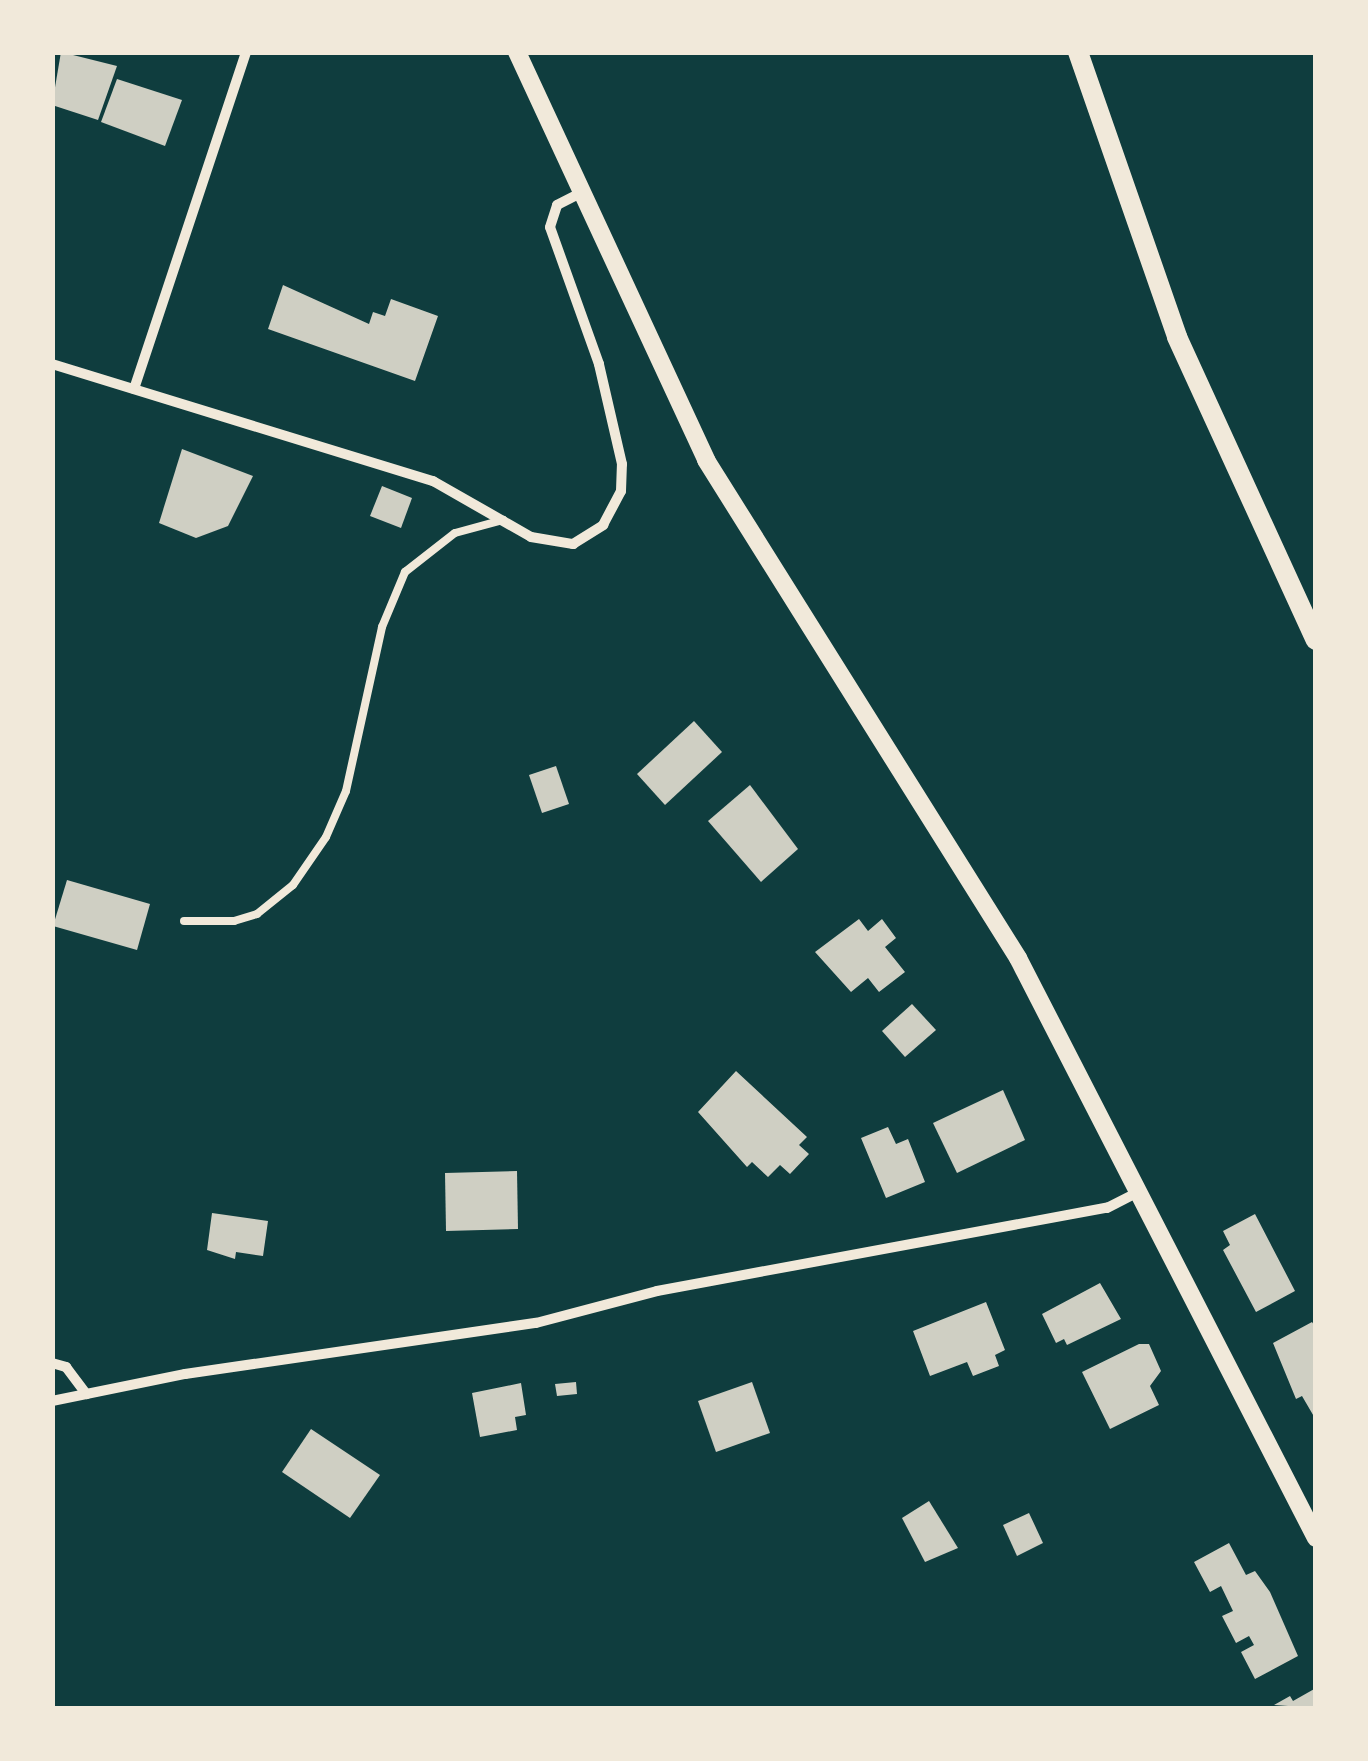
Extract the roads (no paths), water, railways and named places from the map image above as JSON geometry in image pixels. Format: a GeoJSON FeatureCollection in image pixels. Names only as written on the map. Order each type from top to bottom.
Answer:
{"type":"FeatureCollection","features":[{"type":"Feature","properties":{"kind":"main road"},"geometry":{"type":"LineString","coordinates":[[1078,52],[1177,337],[1316,640]]}},
{"type":"Feature","properties":{"kind":"street"},"geometry":{"type":"LineString","coordinates":[[134,389],[246,52]]}},
{"type":"Feature","properties":{"kind":"street"},"geometry":{"type":"LineString","coordinates":[[517,52],[706,460],[1018,958],[1316,1538]]}},
{"type":"Feature","properties":{"kind":"street"},"geometry":{"type":"LineString","coordinates":[[52,364],[434,481],[531,537],[573,544],[603,526],[621,492],[619,434],[550,227],[557,206],[581,194]]}},
{"type":"Feature","properties":{"kind":"street"},"geometry":{"type":"LineString","coordinates":[[52,1401],[536,1323],[656,1291],[1107,1208],[1139,1192]]}},
{"type":"Feature","properties":{"kind":"street"},"geometry":{"type":"LineString","coordinates":[[52,1364],[66,1367],[86,1394]]}},
{"type":"Feature","properties":{"kind":"lane"},"geometry":{"type":"LineString","coordinates":[[184,921],[234,921],[257,914],[293,885],[326,837],[346,792],[382,627],[405,572],[455,533],[503,520]]}}]}
